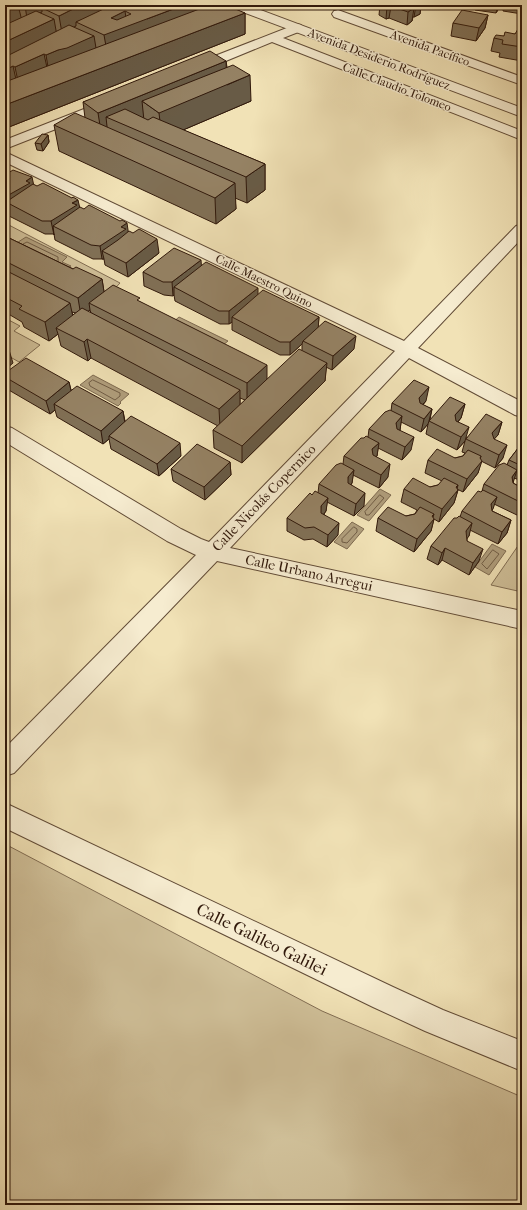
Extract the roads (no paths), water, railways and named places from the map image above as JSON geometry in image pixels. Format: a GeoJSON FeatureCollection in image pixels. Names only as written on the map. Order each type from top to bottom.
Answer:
{"type":"FeatureCollection","features":[{"type":"Feature","properties":{"kind":"street","name":"Avenida Desiderio Rodríguez"},"geometry":{"type":"LineString","coordinates":[[236,5],[522,113]]}},
{"type":"Feature","properties":{"kind":"street","name":"Avenida Desiderio Rodríguez"},"geometry":{"type":"LineString","coordinates":[[262,5],[522,102]]}},
{"type":"Feature","properties":{"kind":"street","name":"Avenida Pacífico"},"geometry":{"type":"LineString","coordinates":[[355,7],[338,14],[522,81]]}},
{"type":"Feature","properties":{"kind":"street"},"geometry":{"type":"LineString","coordinates":[[181,74],[297,28]]}},
{"type":"Feature","properties":{"kind":"street","name":"Calle Claudio Tolomeo"},"geometry":{"type":"LineString","coordinates":[[272,38],[522,136]]}},
{"type":"Feature","properties":{"kind":"street"},"geometry":{"type":"LineString","coordinates":[[5,145],[123,98]]}},
{"type":"Feature","properties":{"kind":"street","name":"Calle Maestro Quino"},"geometry":{"type":"LineString","coordinates":[[5,156],[406,350],[522,410]]}},
{"type":"Feature","properties":{"kind":"street","name":"Calle Nicolás Copernico"},"geometry":{"type":"LineString","coordinates":[[5,765],[522,229]]}},
{"type":"Feature","properties":{"kind":"street","name":"Calle Urbano Arregui"},"geometry":{"type":"LineString","coordinates":[[5,433],[174,535],[195,546],[522,620]]}},
{"type":"Feature","properties":{"kind":"street","name":"Calle Galileo Galilei"},"geometry":{"type":"LineString","coordinates":[[5,815],[402,1006],[522,1056]]}},
{"type":"Feature","properties":{"kind":"water"},"geometry":{"type":"Polygon","coordinates":[[[26,237],[67,257],[62,262],[71,266],[63,271],[15,244],[26,237]]]}},
{"type":"Feature","properties":{"kind":"water"},"geometry":{"type":"Polygon","coordinates":[[[179,317],[228,341],[217,350],[171,324],[179,317]]]}},
{"type":"Feature","properties":{"kind":"water"},"geometry":{"type":"Polygon","coordinates":[[[93,375],[129,394],[120,402],[121,403],[118,406],[80,385],[93,375]]]}},
{"type":"Feature","properties":{"kind":"water"},"geometry":{"type":"Polygon","coordinates":[[[380,489],[391,495],[369,521],[357,515],[380,489]]]}},
{"type":"Feature","properties":{"kind":"water"},"geometry":{"type":"Polygon","coordinates":[[[352,522],[364,529],[347,549],[334,542],[352,522]]]}},
{"type":"Feature","properties":{"kind":"water"},"geometry":{"type":"Polygon","coordinates":[[[492,544],[506,551],[489,575],[475,567],[492,544]]]}}]}
